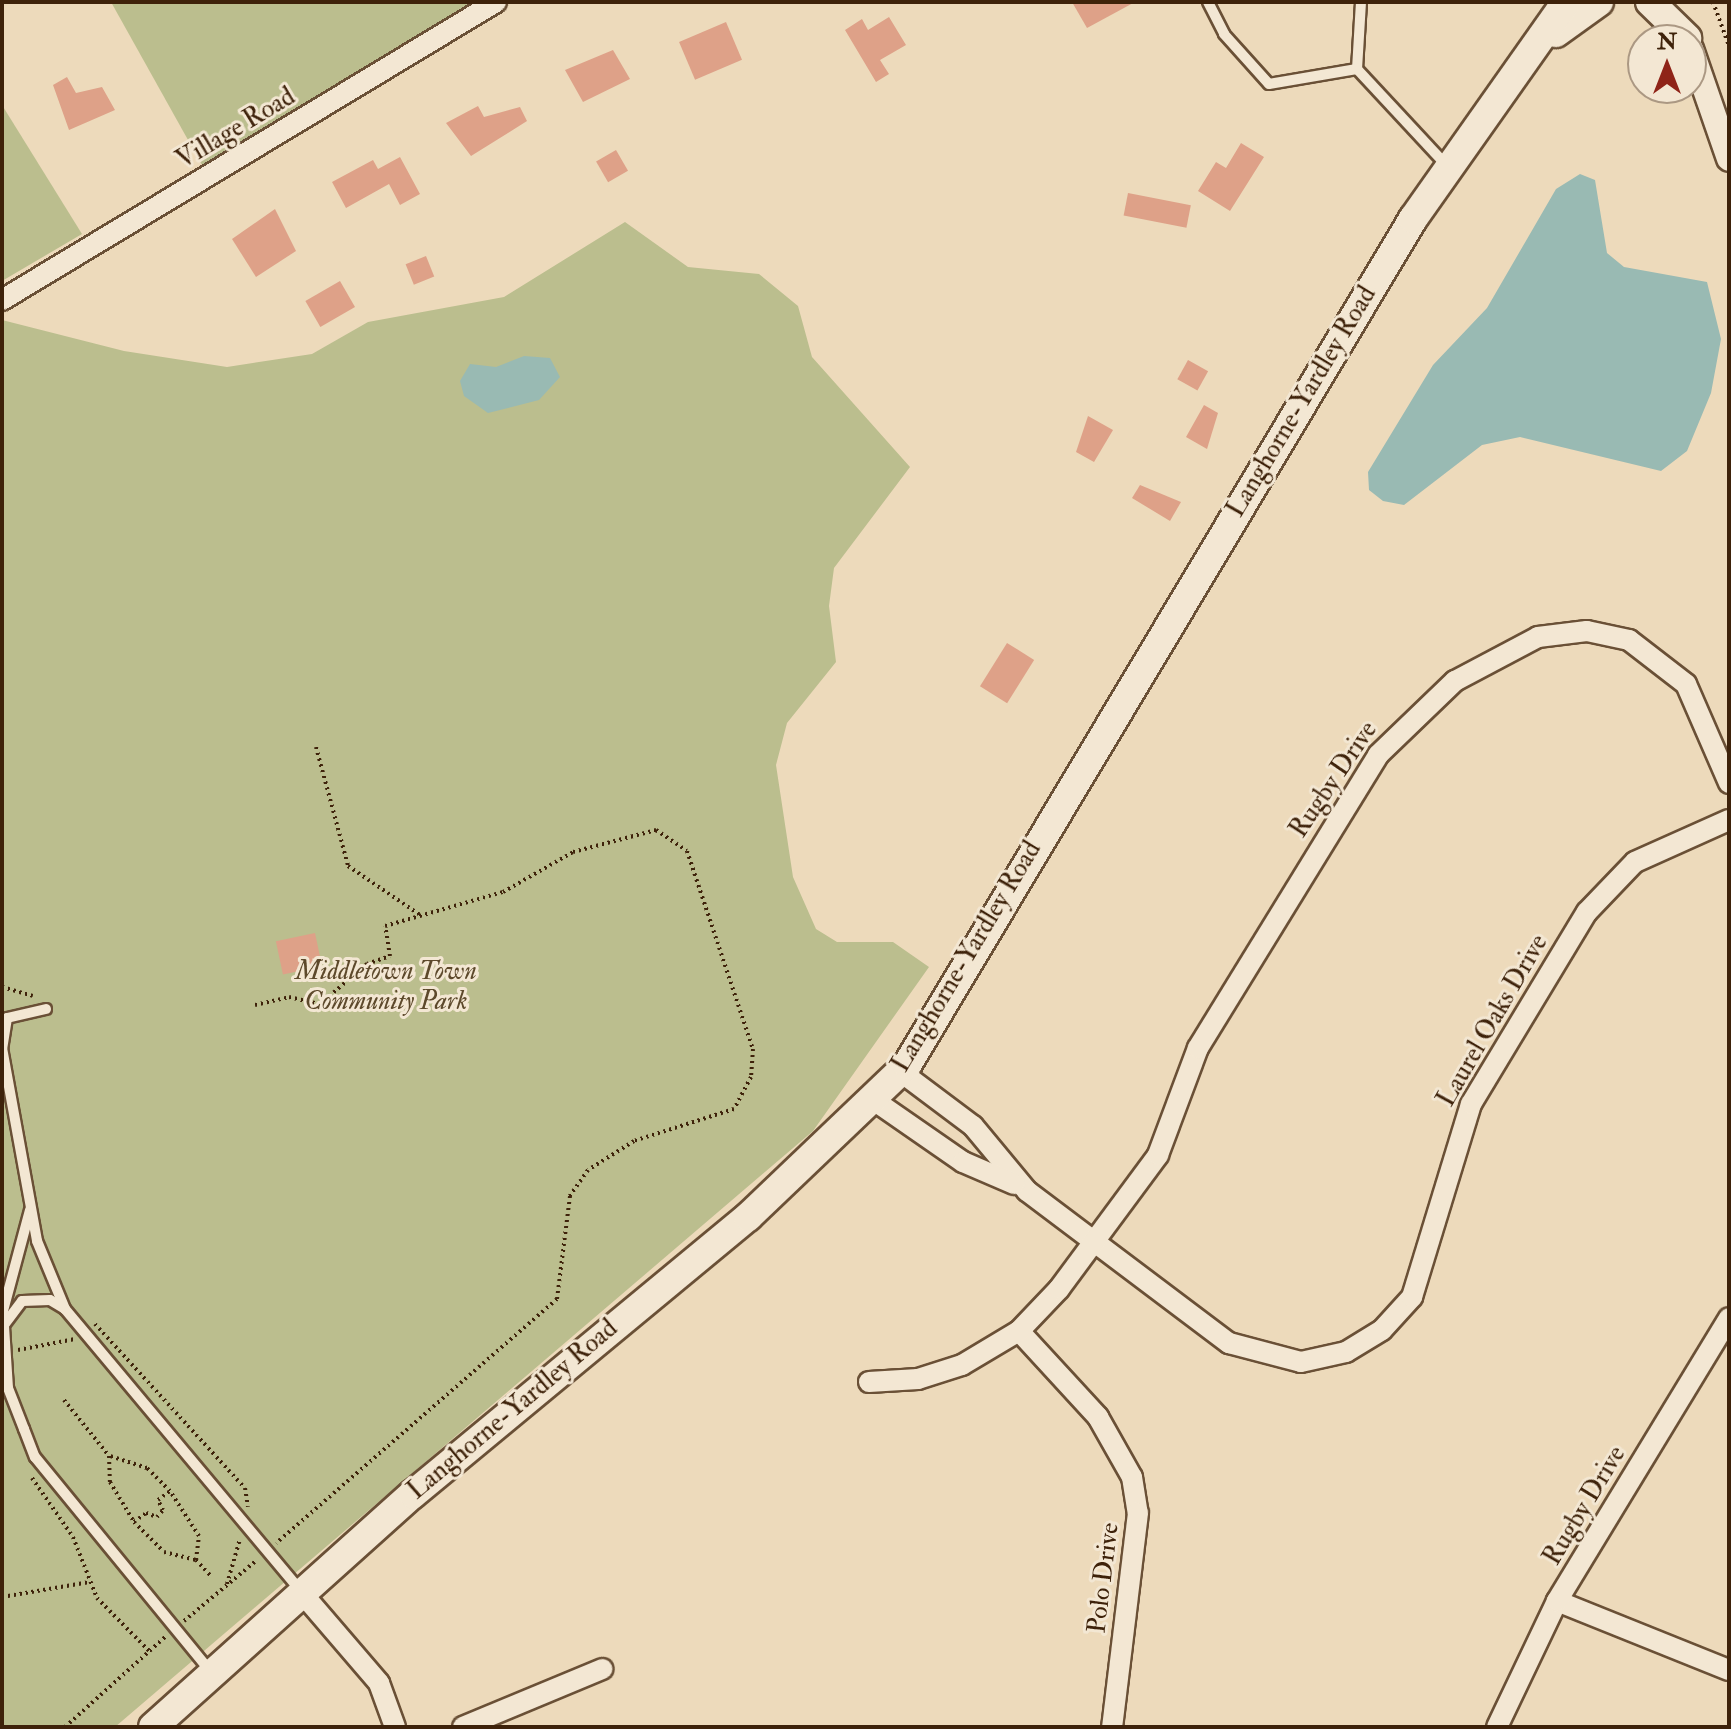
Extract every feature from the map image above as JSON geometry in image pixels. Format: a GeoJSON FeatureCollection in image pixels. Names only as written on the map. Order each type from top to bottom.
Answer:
{"type":"FeatureCollection","features":[{"type":"Feature","properties":{"kind":"main road","name":"Langhorne-Yardley Road"},"geometry":{"type":"LineString","coordinates":[[153,1727],[301,1592],[748,1217],[875,1101],[901,1072],[1447,166],[1566,2]]}},
{"type":"Feature","properties":{"kind":"main road"},"geometry":{"type":"LineString","coordinates":[[1525,59],[1599,2]]}},
{"type":"Feature","properties":{"kind":"main road"},"geometry":{"type":"LineString","coordinates":[[1650,2],[1671,24]]}},
{"type":"Feature","properties":{"kind":"street","name":"Village Road"},"geometry":{"type":"LineString","coordinates":[[2,300],[496,2]]}},
{"type":"Feature","properties":{"kind":"street"},"geometry":{"type":"LineString","coordinates":[[1675,2],[1683,24]]}},
{"type":"Feature","properties":{"kind":"street"},"geometry":{"type":"LineString","coordinates":[[1707,95],[1729,159]]}},
{"type":"Feature","properties":{"kind":"street","name":"Rugby Drive"},"geometry":{"type":"LineString","coordinates":[[1019,1331],[1094,1242],[1158,1155],[1198,1048],[1340,813],[1378,755],[1437,695],[1538,637],[1587,631],[1629,640],[1686,684],[1729,783]]}},
{"type":"Feature","properties":{"kind":"street","name":"Laurel Oaks Drive"},"geometry":{"type":"LineString","coordinates":[[875,1101],[963,1162],[1027,1191],[1248,1352],[1301,1362],[1363,1343],[1412,1297],[1471,1104],[1587,912],[1635,862],[1729,820]]}},
{"type":"Feature","properties":{"kind":"street","name":"Laurel Oaks Drive"},"geometry":{"type":"LineString","coordinates":[[901,1072],[973,1126],[1027,1191]]}},
{"type":"Feature","properties":{"kind":"street","name":"Rugby Drive"},"geometry":{"type":"LineString","coordinates":[[1497,1727],[1557,1601],[1729,1318]]}},
{"type":"Feature","properties":{"kind":"street"},"geometry":{"type":"LineString","coordinates":[[869,1382],[944,1372],[1019,1331]]}},
{"type":"Feature","properties":{"kind":"street","name":"Polo Drive"},"geometry":{"type":"LineString","coordinates":[[1019,1331],[1098,1417],[1132,1477],[1138,1513],[1112,1727]]}},
{"type":"Feature","properties":{"kind":"street"},"geometry":{"type":"LineString","coordinates":[[301,1592],[379,1683],[395,1727]]}},
{"type":"Feature","properties":{"kind":"street"},"geometry":{"type":"LineString","coordinates":[[1557,1601],[1729,1670]]}},
{"type":"Feature","properties":{"kind":"street"},"geometry":{"type":"LineString","coordinates":[[463,1727],[602,1669]]}},
{"type":"Feature","properties":{"kind":"lane"},"geometry":{"type":"LineString","coordinates":[[1208,2],[1224,34],[1269,84],[1357,69]]}},
{"type":"Feature","properties":{"kind":"lane"},"geometry":{"type":"LineString","coordinates":[[1361,2],[1357,69],[1447,166]]}},
{"type":"Feature","properties":{"kind":"lane"},"geometry":{"type":"LineString","coordinates":[[46,1009],[7,1018],[2,1048],[37,1241],[65,1309],[109,1367],[270,1548],[301,1592]]}},
{"type":"Feature","properties":{"kind":"lane"},"geometry":{"type":"LineString","coordinates":[[31,1205],[4,1325],[8,1388],[35,1457],[213,1674]]}},
{"type":"Feature","properties":{"kind":"lane"},"geometry":{"type":"LineString","coordinates":[[4,1325],[22,1301],[50,1300],[65,1309]]}},
{"type":"Feature","properties":{"kind":"path"},"geometry":{"type":"LineString","coordinates":[[1713,2],[1729,46]]}},
{"type":"Feature","properties":{"kind":"path"},"geometry":{"type":"LineString","coordinates":[[316,747],[348,866],[420,915]]}},
{"type":"Feature","properties":{"kind":"path"},"geometry":{"type":"LineString","coordinates":[[65,1727],[175,1627],[557,1299],[570,1196],[588,1170],[634,1141],[734,1109],[751,1077],[751,1035],[687,851],[656,830],[596,844],[503,892],[385,926],[390,956],[367,964],[339,995],[320,1004],[289,997],[255,1005]]}},
{"type":"Feature","properties":{"kind":"path"},"geometry":{"type":"LineString","coordinates":[[2,987],[29,993],[46,1009]]}},
{"type":"Feature","properties":{"kind":"path"},"geometry":{"type":"LineString","coordinates":[[64,1400],[109,1456],[147,1468],[170,1491],[199,1536],[196,1560]]}},
{"type":"Feature","properties":{"kind":"path"},"geometry":{"type":"LineString","coordinates":[[109,1456],[110,1482],[134,1522],[164,1552],[196,1560],[211,1576]]}},
{"type":"Feature","properties":{"kind":"path"},"geometry":{"type":"LineString","coordinates":[[30,1474],[73,1537],[91,1582],[150,1652]]}},
{"type":"Feature","properties":{"kind":"path"},"geometry":{"type":"LineString","coordinates":[[134,1522],[146,1513],[157,1517],[163,1510],[158,1500],[170,1491]]}},
{"type":"Feature","properties":{"kind":"path"},"geometry":{"type":"LineString","coordinates":[[2,1597],[91,1582]]}},
{"type":"Feature","properties":{"kind":"green space"},"geometry":{"type":"Polygon","coordinates":[[[111,2],[476,2],[202,165],[111,2]]]}},
{"type":"Feature","properties":{"kind":"green space"},"geometry":{"type":"Polygon","coordinates":[[[2,105],[82,234],[2,281],[2,105]]]}},
{"type":"Feature","properties":{"kind":"green space","name":"Middletown Town Community Park"},"geometry":{"type":"Polygon","coordinates":[[[625,222],[688,267],[759,274],[798,306],[812,357],[910,467],[834,568],[829,606],[836,662],[787,723],[776,765],[793,877],[816,929],[837,942],[893,942],[929,967],[813,1131],[115,1727],[2,1727],[2,320],[124,351],[227,367],[312,354],[368,322],[504,297],[625,222]]]}},
{"type":"Feature","properties":{"kind":"water"},"geometry":{"type":"Polygon","coordinates":[[[1580,174],[1595,180],[1607,253],[1624,267],[1707,282],[1721,339],[1711,393],[1687,451],[1661,471],[1520,437],[1482,445],[1404,505],[1383,501],[1369,490],[1368,472],[1433,365],[1487,308],[1556,189],[1580,174]]]}},
{"type":"Feature","properties":{"kind":"water"},"geometry":{"type":"Polygon","coordinates":[[[524,356],[550,358],[560,377],[539,400],[488,413],[464,396],[460,381],[470,364],[496,367],[524,356]]]}},
{"type":"Feature","properties":{"kind":"building"},"geometry":{"type":"Polygon","coordinates":[[[1072,2],[1135,2],[1087,28],[1072,2]]]}},
{"type":"Feature","properties":{"kind":"building"},"geometry":{"type":"Polygon","coordinates":[[[889,17],[906,45],[880,60],[889,74],[876,82],[845,30],[862,19],[868,30],[889,17]]]}},
{"type":"Feature","properties":{"kind":"building"},"geometry":{"type":"Polygon","coordinates":[[[726,22],[742,60],[695,80],[679,42],[726,22]]]}},
{"type":"Feature","properties":{"kind":"building"},"geometry":{"type":"Polygon","coordinates":[[[613,50],[630,79],[583,102],[565,70],[613,50]]]}},
{"type":"Feature","properties":{"kind":"building"},"geometry":{"type":"Polygon","coordinates":[[[67,77],[76,93],[102,87],[115,110],[69,130],[53,85],[67,77]]]}},
{"type":"Feature","properties":{"kind":"building"},"geometry":{"type":"Polygon","coordinates":[[[478,106],[484,117],[520,107],[527,121],[471,156],[446,123],[478,106]]]}},
{"type":"Feature","properties":{"kind":"building"},"geometry":{"type":"Polygon","coordinates":[[[1241,143],[1264,157],[1230,211],[1198,191],[1216,162],[1226,168],[1241,143]]]}},
{"type":"Feature","properties":{"kind":"building"},"geometry":{"type":"Polygon","coordinates":[[[616,150],[628,171],[608,182],[596,162],[616,150]]]}},
{"type":"Feature","properties":{"kind":"building"},"geometry":{"type":"Polygon","coordinates":[[[400,157],[420,194],[400,205],[389,184],[346,208],[332,182],[373,160],[378,169],[400,157]]]}},
{"type":"Feature","properties":{"kind":"building"},"geometry":{"type":"Polygon","coordinates":[[[1128,193],[1191,205],[1186,228],[1124,216],[1128,193]]]}},
{"type":"Feature","properties":{"kind":"building"},"geometry":{"type":"Polygon","coordinates":[[[275,209],[296,251],[256,277],[232,239],[275,209]]]}},
{"type":"Feature","properties":{"kind":"building"},"geometry":{"type":"Polygon","coordinates":[[[426,256],[434,276],[414,285],[406,264],[426,256]]]}},
{"type":"Feature","properties":{"kind":"building"},"geometry":{"type":"Polygon","coordinates":[[[340,281],[355,307],[320,327],[305,301],[340,281]]]}},
{"type":"Feature","properties":{"kind":"building"},"geometry":{"type":"Polygon","coordinates":[[[1188,360],[1208,371],[1197,390],[1177,379],[1188,360]]]}},
{"type":"Feature","properties":{"kind":"building"},"geometry":{"type":"Polygon","coordinates":[[[1204,405],[1218,413],[1207,449],[1186,437],[1204,405]]]}},
{"type":"Feature","properties":{"kind":"building"},"geometry":{"type":"Polygon","coordinates":[[[1088,416],[1113,430],[1094,462],[1076,452],[1088,416]]]}},
{"type":"Feature","properties":{"kind":"building"},"geometry":{"type":"Polygon","coordinates":[[[1140,485],[1181,502],[1170,521],[1132,498],[1140,485]]]}},
{"type":"Feature","properties":{"kind":"building"},"geometry":{"type":"Polygon","coordinates":[[[1007,643],[1034,660],[1007,703],[980,686],[1007,643]]]}},
{"type":"Feature","properties":{"kind":"building"},"geometry":{"type":"Polygon","coordinates":[[[315,933],[322,966],[283,975],[276,941],[315,933]]]}}]}
